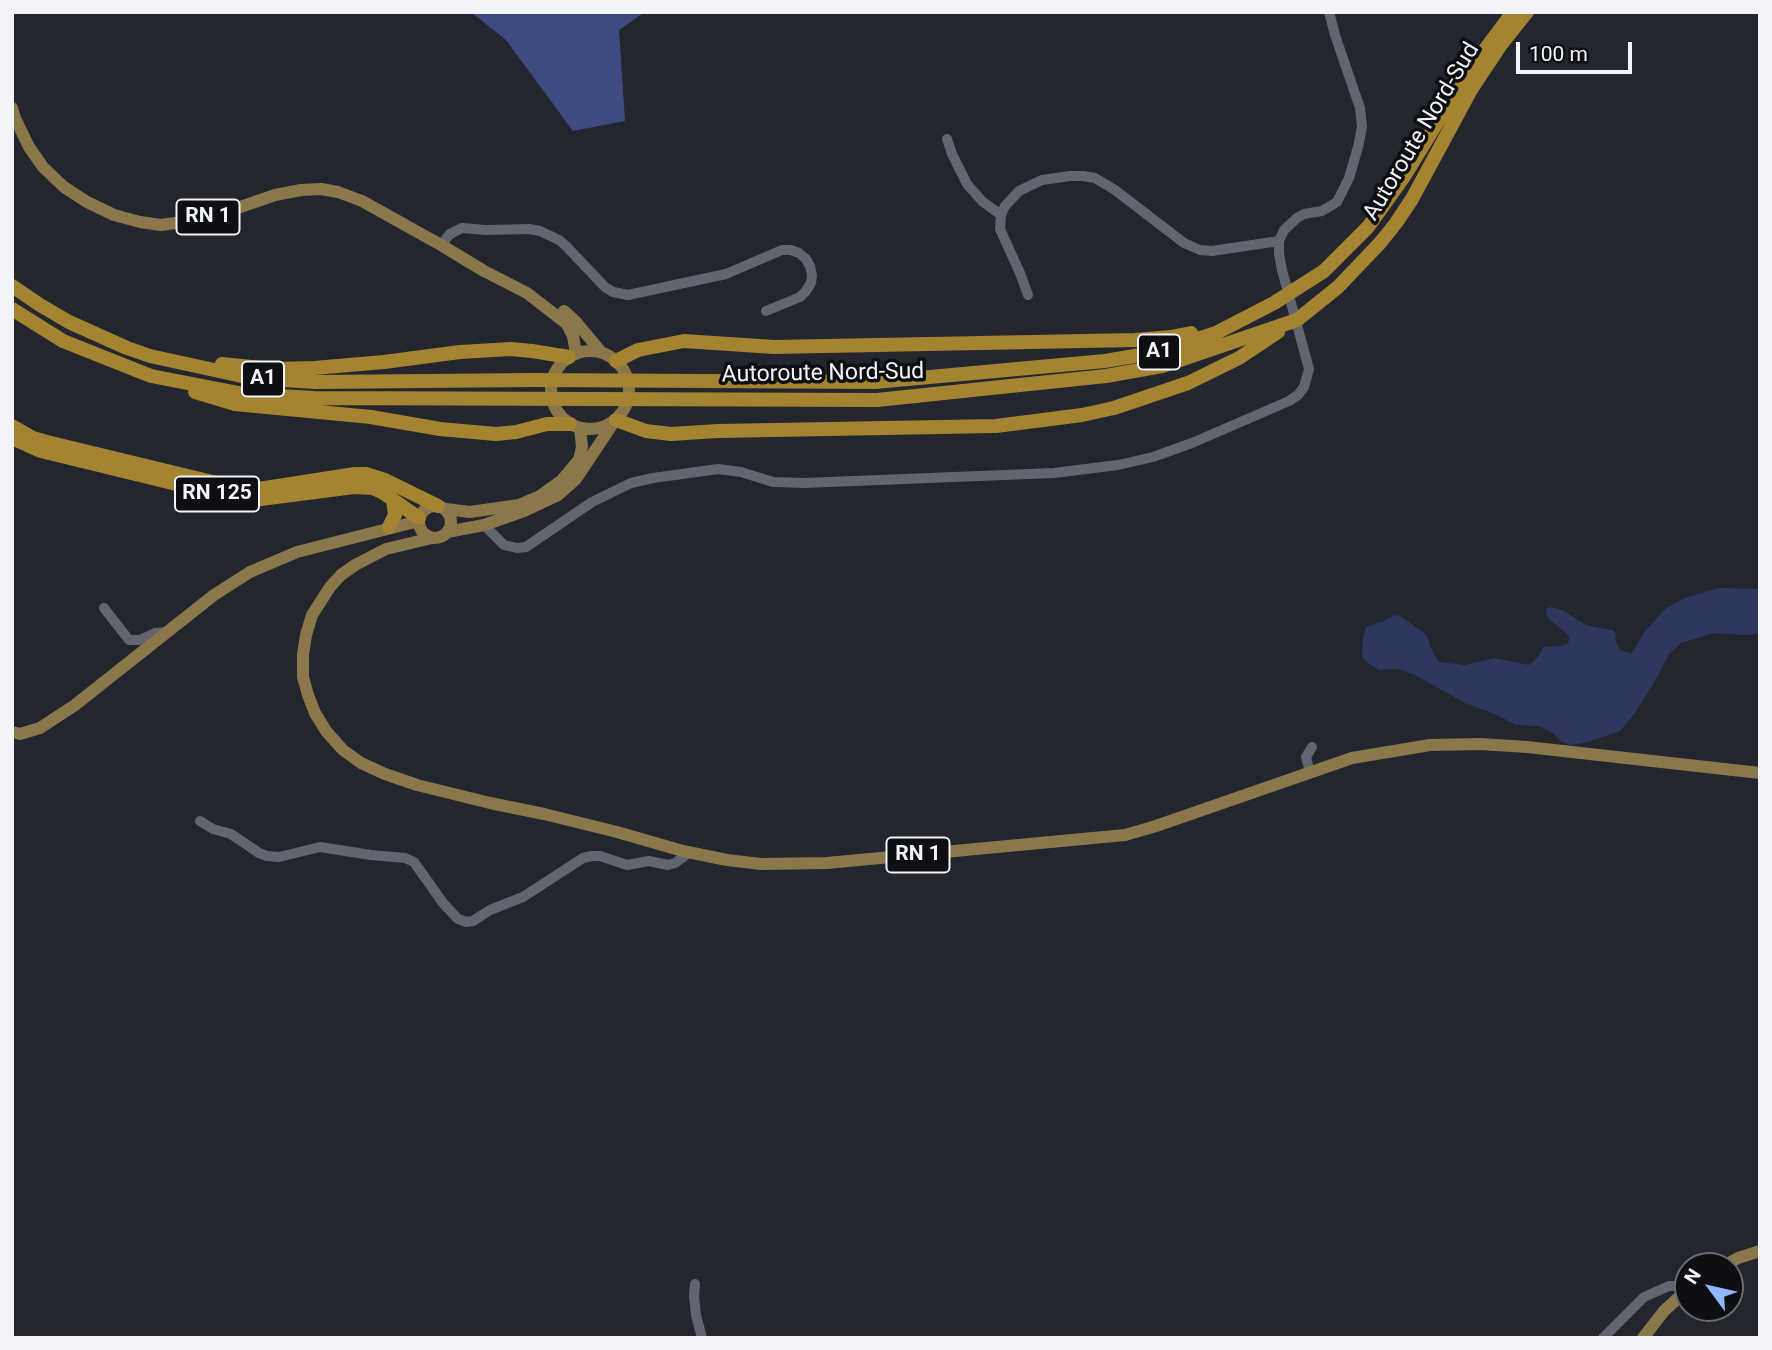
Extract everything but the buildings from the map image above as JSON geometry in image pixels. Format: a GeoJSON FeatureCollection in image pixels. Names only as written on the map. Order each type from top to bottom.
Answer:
{"type":"FeatureCollection","features":[{"type":"Feature","properties":{"kind":"highway","name":"Autoroute Nord-Sud"},"geometry":{"type":"LineString","coordinates":[[12,286],[69,322],[127,348],[150,356],[251,379],[315,382],[875,382],[1105,361],[1158,352],[1216,333],[1274,303],[1324,271],[1368,227],[1403,178],[1467,74],[1513,12]]}},
{"type":"Feature","properties":{"kind":"highway","name":"Autoroute Nord-Sud"},"geometry":{"type":"LineString","coordinates":[[12,309],[63,341],[151,376],[244,394],[314,398],[877,400],[1106,376],[1162,366],[1297,320],[1338,287],[1396,223],[1472,88],[1527,12]]}},
{"type":"Feature","properties":{"kind":"highway"},"geometry":{"type":"LineString","coordinates":[[616,361],[638,350],[684,341],[774,347],[1171,337],[1213,328],[1274,303]]}},
{"type":"Feature","properties":{"kind":"highway"},"geometry":{"type":"LineString","coordinates":[[615,421],[646,431],[671,434],[996,426],[1082,415],[1114,408],[1188,383],[1238,358],[1297,320]]}},
{"type":"Feature","properties":{"kind":"highway"},"geometry":{"type":"LineString","coordinates":[[150,356],[271,369],[314,368],[511,349],[572,355]]}},
{"type":"Feature","properties":{"kind":"highway"},"geometry":{"type":"LineString","coordinates":[[151,376],[235,404],[372,417],[440,429],[496,433],[516,432],[547,424],[575,426]]}},
{"type":"Feature","properties":{"kind":"highway"},"geometry":{"type":"LineString","coordinates":[[12,426],[33,438],[47,442],[229,486],[265,488],[366,474],[385,480],[442,508]]}},
{"type":"Feature","properties":{"kind":"highway","name":"RN 125"},"geometry":{"type":"LineString","coordinates":[[12,438],[41,451],[233,498],[253,500],[373,488],[393,500],[422,527]]}},
{"type":"Feature","properties":{"kind":"highway"},"geometry":{"type":"LineString","coordinates":[[389,527],[395,515],[393,500]]}},
{"type":"Feature","properties":{"kind":"main road","name":"RN 1"},"geometry":{"type":"LineString","coordinates":[[12,108],[29,146],[43,167],[64,187],[114,215],[161,225],[196,220],[275,195],[301,190],[338,192],[362,201],[527,293],[570,329],[572,355]]}},
{"type":"Feature","properties":{"kind":"main road","name":"RN 1"},"geometry":{"type":"LineString","coordinates":[[441,245],[535,289],[571,317],[599,350]]}},
{"type":"Feature","properties":{"kind":"main road"},"geometry":{"type":"LineString","coordinates":[[615,421],[597,429],[575,426],[559,415],[551,395],[554,373],[572,355],[599,350],[638,350]]}},
{"type":"Feature","properties":{"kind":"main road"},"geometry":{"type":"LineString","coordinates":[[12,732],[20,734],[40,728],[75,705],[214,595],[250,572],[270,563],[297,552],[389,527],[422,527],[440,537],[447,532],[484,525],[524,511],[558,495],[582,471],[628,401],[629,386],[625,372],[616,361],[599,350]]}},
{"type":"Feature","properties":{"kind":"main road"},"geometry":{"type":"LineString","coordinates":[[422,527],[426,508],[470,512],[519,505],[540,496],[562,480],[579,460],[582,447],[575,426]]}},
{"type":"Feature","properties":{"kind":"main road"},"geometry":{"type":"LineString","coordinates":[[442,508],[451,520],[447,532]]}},
{"type":"Feature","properties":{"kind":"main road","name":"RN 1"},"geometry":{"type":"LineString","coordinates":[[422,527],[402,544],[367,557],[341,575],[312,615],[303,655],[303,677],[315,713],[343,750],[361,763],[417,785],[727,860],[761,864],[827,863],[1125,835],[1352,758],[1430,745],[1527,747],[1760,774]]}},
{"type":"Feature","properties":{"kind":"main road"},"geometry":{"type":"LineString","coordinates":[[1643,1338],[1674,1301]]}},
{"type":"Feature","properties":{"kind":"street"},"geometry":{"type":"LineString","coordinates":[[484,525],[503,545],[526,547],[592,502],[631,483],[718,469],[741,472],[773,482],[795,483],[1054,473],[1118,465],[1153,457],[1192,443],[1289,401],[1304,387],[1309,369],[1282,270],[1279,241],[1284,230],[1297,218],[1322,211],[1338,202],[1349,178],[1362,127],[1360,108],[1329,12]]}},
{"type":"Feature","properties":{"kind":"street"},"geometry":{"type":"LineString","coordinates":[[947,139],[967,184],[982,201],[1001,215]]}},
{"type":"Feature","properties":{"kind":"street"},"geometry":{"type":"LineString","coordinates":[[1028,295],[1000,229],[1001,215],[1005,206],[1019,191],[1042,180],[1083,176],[1095,178],[1106,183],[1192,248],[1212,251],[1279,241]]}},
{"type":"Feature","properties":{"kind":"street"},"geometry":{"type":"LineString","coordinates":[[441,245],[450,234],[462,228],[540,231],[559,240],[605,287],[628,295],[726,274],[782,250],[799,253],[810,266],[811,283],[800,297],[766,311]]}},
{"type":"Feature","properties":{"kind":"street"},"geometry":{"type":"LineString","coordinates":[[104,608],[129,640],[167,632]]}},
{"type":"Feature","properties":{"kind":"street"},"geometry":{"type":"LineString","coordinates":[[1310,772],[1306,757],[1312,747]]}},
{"type":"Feature","properties":{"kind":"street"},"geometry":{"type":"LineString","coordinates":[[200,821],[231,834],[267,856],[279,857],[320,847],[405,858],[414,862],[443,903],[458,919],[466,922],[523,897],[583,858],[600,856],[627,865],[649,862],[668,865],[690,852]]}},
{"type":"Feature","properties":{"kind":"street"},"geometry":{"type":"LineString","coordinates":[[695,1284],[696,1315],[702,1338]]}},
{"type":"Feature","properties":{"kind":"street"},"geometry":{"type":"LineString","coordinates":[[1603,1338],[1644,1297],[1674,1286]]}},
{"type":"Feature","properties":{"kind":"shaded area"},"geometry":{"type":"Polygon","coordinates":[[[471,12],[645,12],[619,30],[625,121],[573,131],[506,40],[471,12]]]}},
{"type":"Feature","properties":{"kind":"shaded area"},"geometry":{"type":"Polygon","coordinates":[[[1719,588],[1760,589],[1760,633],[1714,633],[1681,643],[1669,654],[1635,713],[1620,731],[1588,742],[1571,745],[1539,726],[1516,725],[1465,703],[1413,674],[1397,669],[1379,670],[1362,656],[1366,627],[1394,615],[1400,616],[1427,636],[1439,662],[1465,665],[1494,658],[1529,665],[1538,657],[1543,647],[1561,646],[1567,644],[1570,639],[1546,615],[1547,608],[1552,607],[1588,626],[1613,630],[1620,650],[1631,654],[1643,634],[1664,610],[1684,598],[1719,588]]]}}]}
